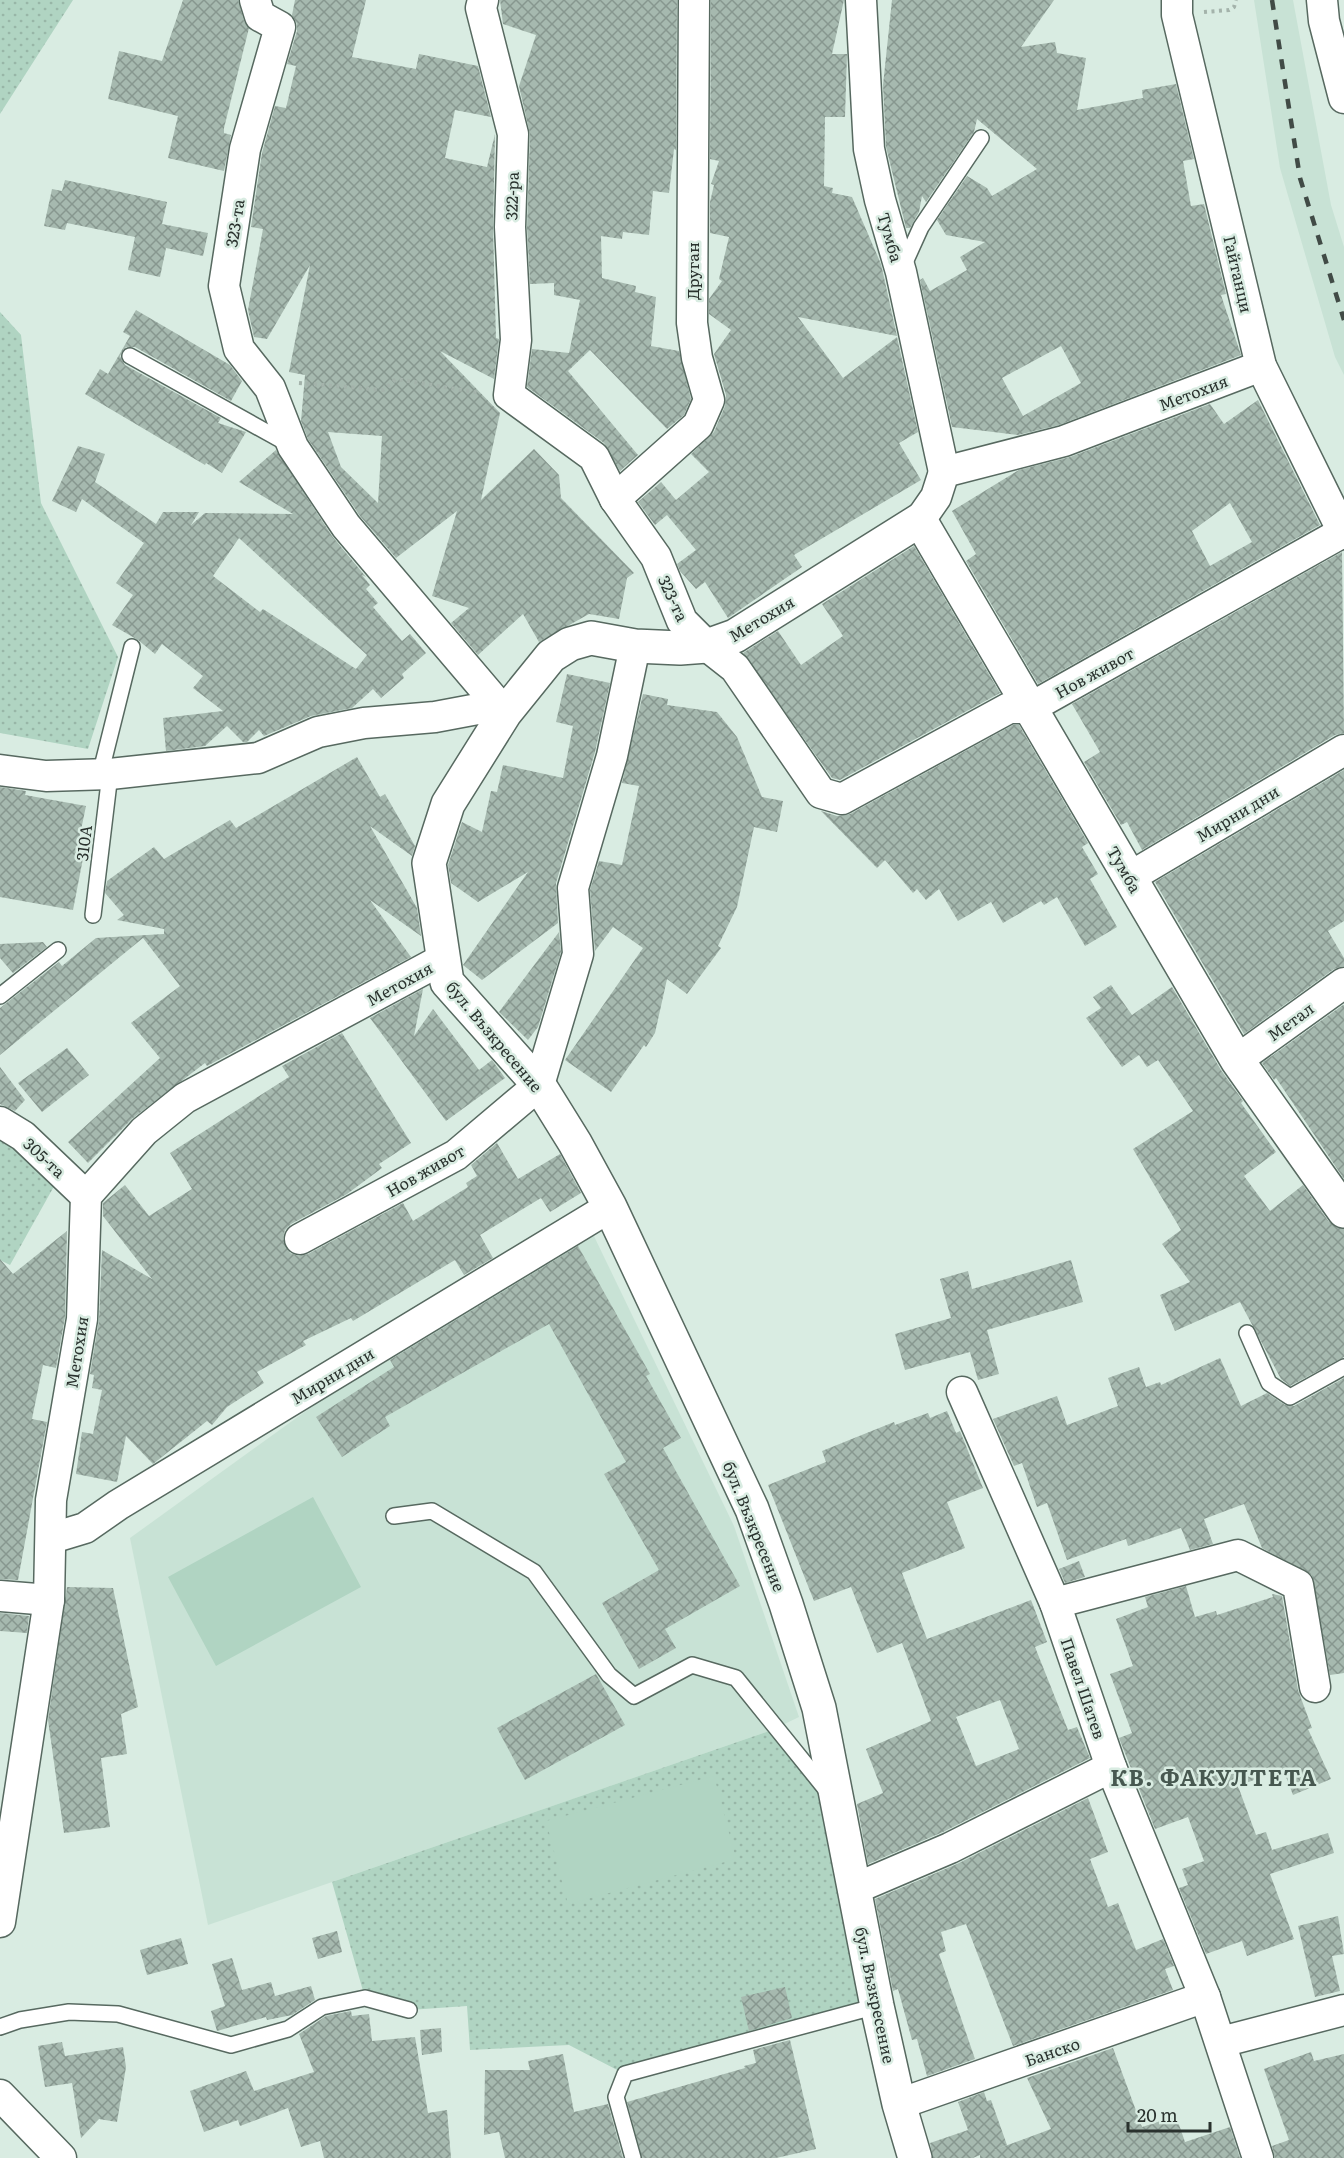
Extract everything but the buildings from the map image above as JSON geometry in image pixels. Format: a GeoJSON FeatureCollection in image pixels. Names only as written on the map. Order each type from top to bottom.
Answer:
{"type":"FeatureCollection","features":[{"type":"Feature","properties":{"kind":"street","name":"323-та"},"geometry":{"type":"LineString","coordinates":[[255,0],[260,16],[280,27],[245,149],[224,286],[239,349],[270,388],[293,447],[346,526],[502,709]]}},
{"type":"Feature","properties":{"kind":"street","name":"322-ра"},"geometry":{"type":"LineString","coordinates":[[483,0],[482,8],[513,134],[510,227],[516,340],[509,395]]}},
{"type":"Feature","properties":{"kind":"street","name":"Друган"},"geometry":{"type":"LineString","coordinates":[[615,499],[698,425],[710,400],[697,358],[692,323],[694,0]]}},
{"type":"Feature","properties":{"kind":"street","name":"Тумба"},"geometry":{"type":"LineString","coordinates":[[861,0],[869,149],[880,200],[901,272],[944,471]]}},
{"type":"Feature","properties":{"kind":"street"},"geometry":{"type":"LineString","coordinates":[[1322,0],[1324,21],[1344,98]]}},
{"type":"Feature","properties":{"kind":"street","name":"Гайтанци"},"geometry":{"type":"LineString","coordinates":[[1177,8],[1261,366],[1344,533]]}},
{"type":"Feature","properties":{"kind":"street","name":"Метохия"},"geometry":{"type":"LineString","coordinates":[[0,1923],[7,1834],[50,1600],[51,1500],[82,1319],[86,1196],[144,1131],[185,1098],[443,959],[429,863],[448,804],[502,709],[551,656],[570,644],[591,638],[634,646],[707,646],[735,636],[920,520],[936,497],[944,471],[1064,441],[1261,366]]}},
{"type":"Feature","properties":{"kind":"street","name":"323-та"},"geometry":{"type":"LineString","coordinates":[[509,395],[594,457],[615,499],[656,557],[682,621],[707,646],[735,668],[821,793],[842,799]]}},
{"type":"Feature","properties":{"kind":"street","name":"Тумба"},"geometry":{"type":"LineString","coordinates":[[920,520],[1237,1060],[1344,1210]]}},
{"type":"Feature","properties":{"kind":"street","name":"Нов живот"},"geometry":{"type":"LineString","coordinates":[[842,799],[1009,708],[1030,708],[1344,533]]}},
{"type":"Feature","properties":{"kind":"street"},"geometry":{"type":"LineString","coordinates":[[539,1085],[578,954],[573,888],[612,756],[634,646]]}},
{"type":"Feature","properties":{"kind":"street"},"geometry":{"type":"LineString","coordinates":[[0,770],[45,776],[105,774],[258,758],[318,732],[364,723],[502,709]]}},
{"type":"Feature","properties":{"kind":"street","name":"Мирни дни"},"geometry":{"type":"LineString","coordinates":[[1130,876],[1344,750]]}},
{"type":"Feature","properties":{"kind":"street","name":"бул. Възкресение"},"geometry":{"type":"LineString","coordinates":[[443,959],[447,981],[539,1085],[575,1143],[610,1207],[752,1509],[786,1604],[819,1708],[878,2006],[899,2104],[915,2158]]}},
{"type":"Feature","properties":{"kind":"street","name":"Метал"},"geometry":{"type":"LineString","coordinates":[[1237,1060],[1344,983]]}},
{"type":"Feature","properties":{"kind":"street","name":"Нов живот"},"geometry":{"type":"LineString","coordinates":[[300,1239],[456,1155],[539,1085]]}},
{"type":"Feature","properties":{"kind":"street","name":"305-та"},"geometry":{"type":"LineString","coordinates":[[0,1122],[23,1136],[86,1196]]}},
{"type":"Feature","properties":{"kind":"street","name":"Мирни дни"},"geometry":{"type":"LineString","coordinates":[[52,1538],[85,1528],[128,1499],[610,1207]]}},
{"type":"Feature","properties":{"kind":"street","name":"Павел Шатев"},"geometry":{"type":"LineString","coordinates":[[962,1392],[1055,1603],[1112,1767],[1205,1997],[1258,2158]]}},
{"type":"Feature","properties":{"kind":"street"},"geometry":{"type":"LineString","coordinates":[[1055,1603],[1239,1555],[1298,1585],[1315,1687]]}},
{"type":"Feature","properties":{"kind":"street"},"geometry":{"type":"LineString","coordinates":[[0,1596],[50,1600]]}},
{"type":"Feature","properties":{"kind":"street"},"geometry":{"type":"LineString","coordinates":[[854,1889],[950,1848],[1112,1767]]}},
{"type":"Feature","properties":{"kind":"street","name":"Банско"},"geometry":{"type":"LineString","coordinates":[[899,2104],[1205,1997]]}},
{"type":"Feature","properties":{"kind":"street"},"geometry":{"type":"LineString","coordinates":[[1221,2042],[1344,2010]]}},
{"type":"Feature","properties":{"kind":"street"},"geometry":{"type":"LineString","coordinates":[[0,2095],[51,2155]]}},
{"type":"Feature","properties":{"kind":"lane"},"geometry":{"type":"LineString","coordinates":[[901,272],[921,227],[981,138]]}},
{"type":"Feature","properties":{"kind":"lane","name":"323-та"},"geometry":{"type":"LineString","coordinates":[[130,356],[293,447]]}},
{"type":"Feature","properties":{"kind":"lane","name":"310А"},"geometry":{"type":"LineString","coordinates":[[93,915],[105,774],[132,647]]}},
{"type":"Feature","properties":{"kind":"lane"},"geometry":{"type":"LineString","coordinates":[[0,996],[58,950]]}},
{"type":"Feature","properties":{"kind":"lane"},"geometry":{"type":"LineString","coordinates":[[1247,1333],[1269,1383],[1290,1397],[1344,1367]]}},
{"type":"Feature","properties":{"kind":"lane"},"geometry":{"type":"LineString","coordinates":[[394,1516],[432,1511],[534,1572],[609,1675],[634,1696],[692,1665],[736,1678],[838,1805]]}},
{"type":"Feature","properties":{"kind":"lane"},"geometry":{"type":"LineString","coordinates":[[0,2027],[20,2020],[69,2012],[118,2014],[231,2045],[288,2029],[322,2007],[365,1998],[409,2010]]}},
{"type":"Feature","properties":{"kind":"lane"},"geometry":{"type":"LineString","coordinates":[[633,2158],[616,2097],[625,2074],[878,2006]]}},
{"type":"Feature","properties":{"kind":"path"},"geometry":{"type":"LineString","coordinates":[[1177,8],[1229,10],[1234,7],[1236,0]]}},
{"type":"Feature","properties":{"kind":"path"},"geometry":{"type":"LineString","coordinates":[[270,388],[287,382],[383,390],[396,379],[477,393],[509,395]]}},
{"type":"Feature","properties":{"kind":"shaded area"},"geometry":{"type":"Polygon","coordinates":[[[0,0],[73,0],[0,114],[0,0]]]}},
{"type":"Feature","properties":{"kind":"shaded area"},"geometry":{"type":"Polygon","coordinates":[[[1254,0],[1293,0],[1331,205],[1344,247],[1344,375],[1335,357],[1280,168],[1254,0]]]}},
{"type":"Feature","properties":{"kind":"shaded area"},"geometry":{"type":"Polygon","coordinates":[[[0,312],[21,335],[41,503],[118,657],[88,749],[0,733],[0,312]]]}},
{"type":"Feature","properties":{"kind":"shaded area"},"geometry":{"type":"Polygon","coordinates":[[[0,1122],[62,1172],[10,1265],[0,1260],[0,1122]]]}},
{"type":"Feature","properties":{"kind":"shaded area"},"geometry":{"type":"Polygon","coordinates":[[[591,1230],[734,1526],[799,1717],[772,1730],[208,1925],[130,1538],[360,1372],[591,1230]]]}},
{"type":"Feature","properties":{"kind":"shaded area"},"geometry":{"type":"Polygon","coordinates":[[[313,1497],[361,1587],[216,1666],[168,1577],[313,1497]]]}},
{"type":"Feature","properties":{"kind":"shaded area"},"geometry":{"type":"Polygon","coordinates":[[[772,1730],[838,1805],[877,2006],[625,2074],[569,2045],[470,2050],[467,2006],[409,2010],[365,1998],[332,1882],[772,1730]]]}},
{"type":"Feature","properties":{"kind":"shaded area"},"geometry":{"type":"Polygon","coordinates":[[[714,1776],[736,1859],[568,1904],[546,1821],[714,1776]]]}},
{"type":"Feature","properties":{"kind":"railway"},"geometry":{"type":"LineString","coordinates":[[1272,0],[1300,178],[1344,320]]}},
{"type":"Feature","properties":{"kind":"district","name":"КВ. ФАКУЛТЕТА"},"geometry":{"type":"Point","coordinates":[1214,1776]}}]}
